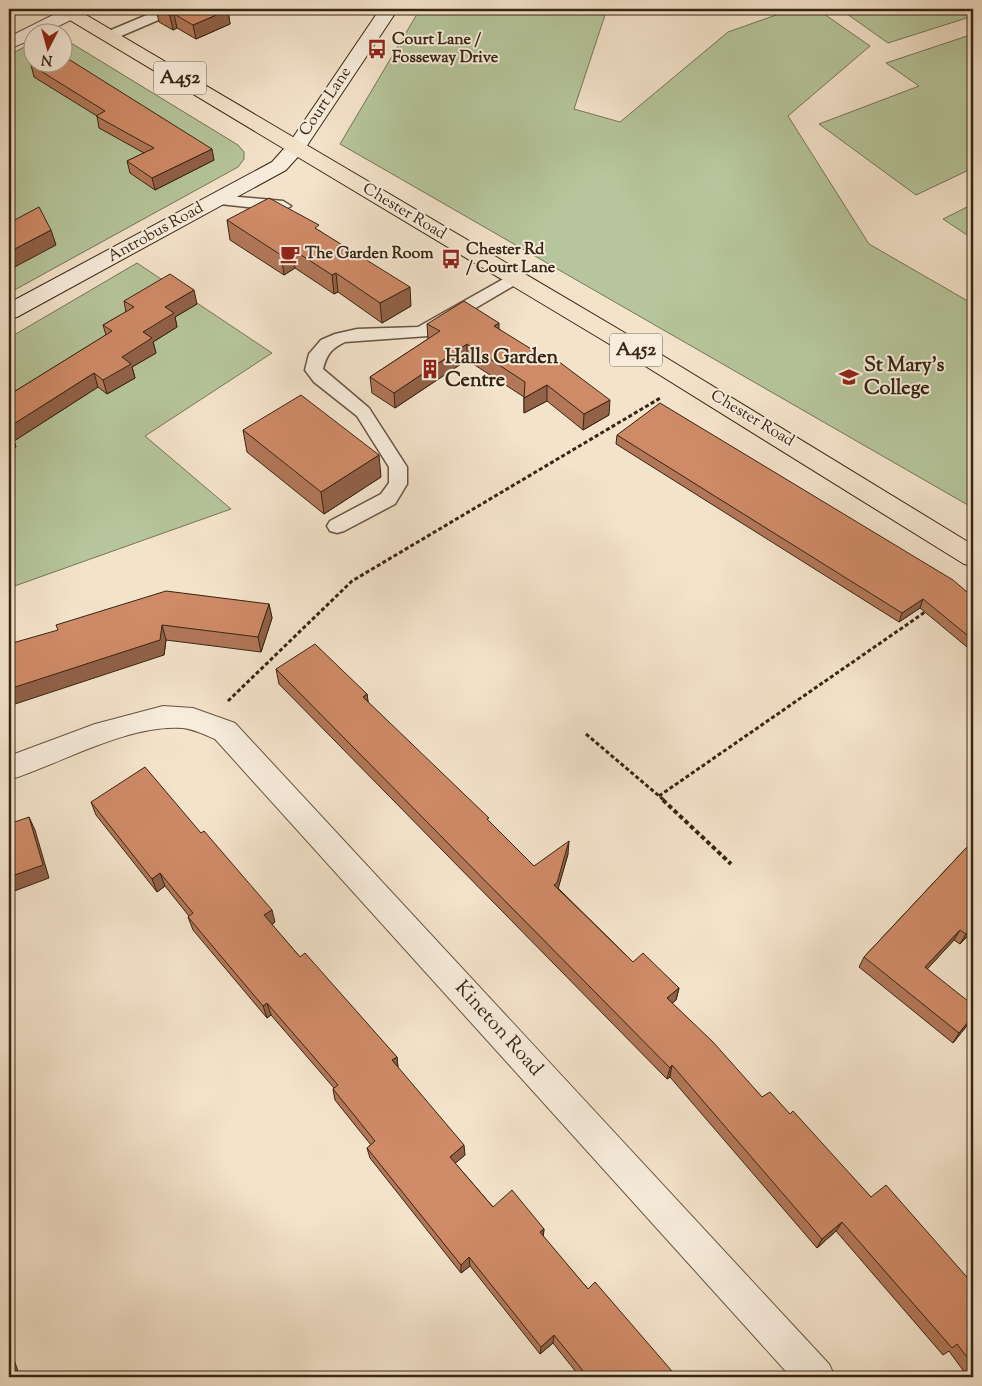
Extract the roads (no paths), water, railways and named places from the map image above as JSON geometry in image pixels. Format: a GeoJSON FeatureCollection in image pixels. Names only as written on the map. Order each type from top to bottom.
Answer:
{"type":"FeatureCollection","features":[{"type":"Feature","properties":{"kind":"highway","name":"Chester Road"},"geometry":{"type":"LineString","coordinates":[[68,11],[297,146],[836,470],[973,557]]}},
{"type":"Feature","properties":{"kind":"street","name":"Court Lane"},"geometry":{"type":"LineString","coordinates":[[297,146],[389,9]]}},
{"type":"Feature","properties":{"kind":"street"},"geometry":{"type":"LineString","coordinates":[[9,44],[68,11]]}},
{"type":"Feature","properties":{"kind":"street","name":"Antrobus Road"},"geometry":{"type":"LineString","coordinates":[[9,312],[279,166],[297,146]]}},
{"type":"Feature","properties":{"kind":"street","name":"Kineton Road"},"geometry":{"type":"LineString","coordinates":[[9,768],[116,730],[161,718],[181,717],[206,722],[225,731],[816,1377]]}},
{"type":"Feature","properties":{"kind":"lane"},"geometry":{"type":"LineString","coordinates":[[109,36],[172,9]]}},
{"type":"Feature","properties":{"kind":"lane"},"geometry":{"type":"LineString","coordinates":[[217,200],[283,206]]}},
{"type":"Feature","properties":{"kind":"lane"},"geometry":{"type":"LineString","coordinates":[[337,526],[388,499],[398,484],[398,467],[363,412],[320,378],[314,370],[316,354],[324,346],[346,336],[364,334],[408,335],[422,332],[514,278]]}},
{"type":"Feature","properties":{"kind":"place","name":"Court Lane / Fosseway Drive"},"geometry":{"type":"Point","coordinates":[377,49]}},
{"type":"Feature","properties":{"kind":"place","name":"The Garden Room"},"geometry":{"type":"Point","coordinates":[290,254]}},
{"type":"Feature","properties":{"kind":"place","name":"Chester Rd / Court Lane"},"geometry":{"type":"Point","coordinates":[451,259]}},
{"type":"Feature","properties":{"kind":"place","name":"Halls Garden Centre"},"geometry":{"type":"Point","coordinates":[430,369]}},
{"type":"Feature","properties":{"kind":"place","name":"St Mary's College"},"geometry":{"type":"Point","coordinates":[849,377]}}]}
